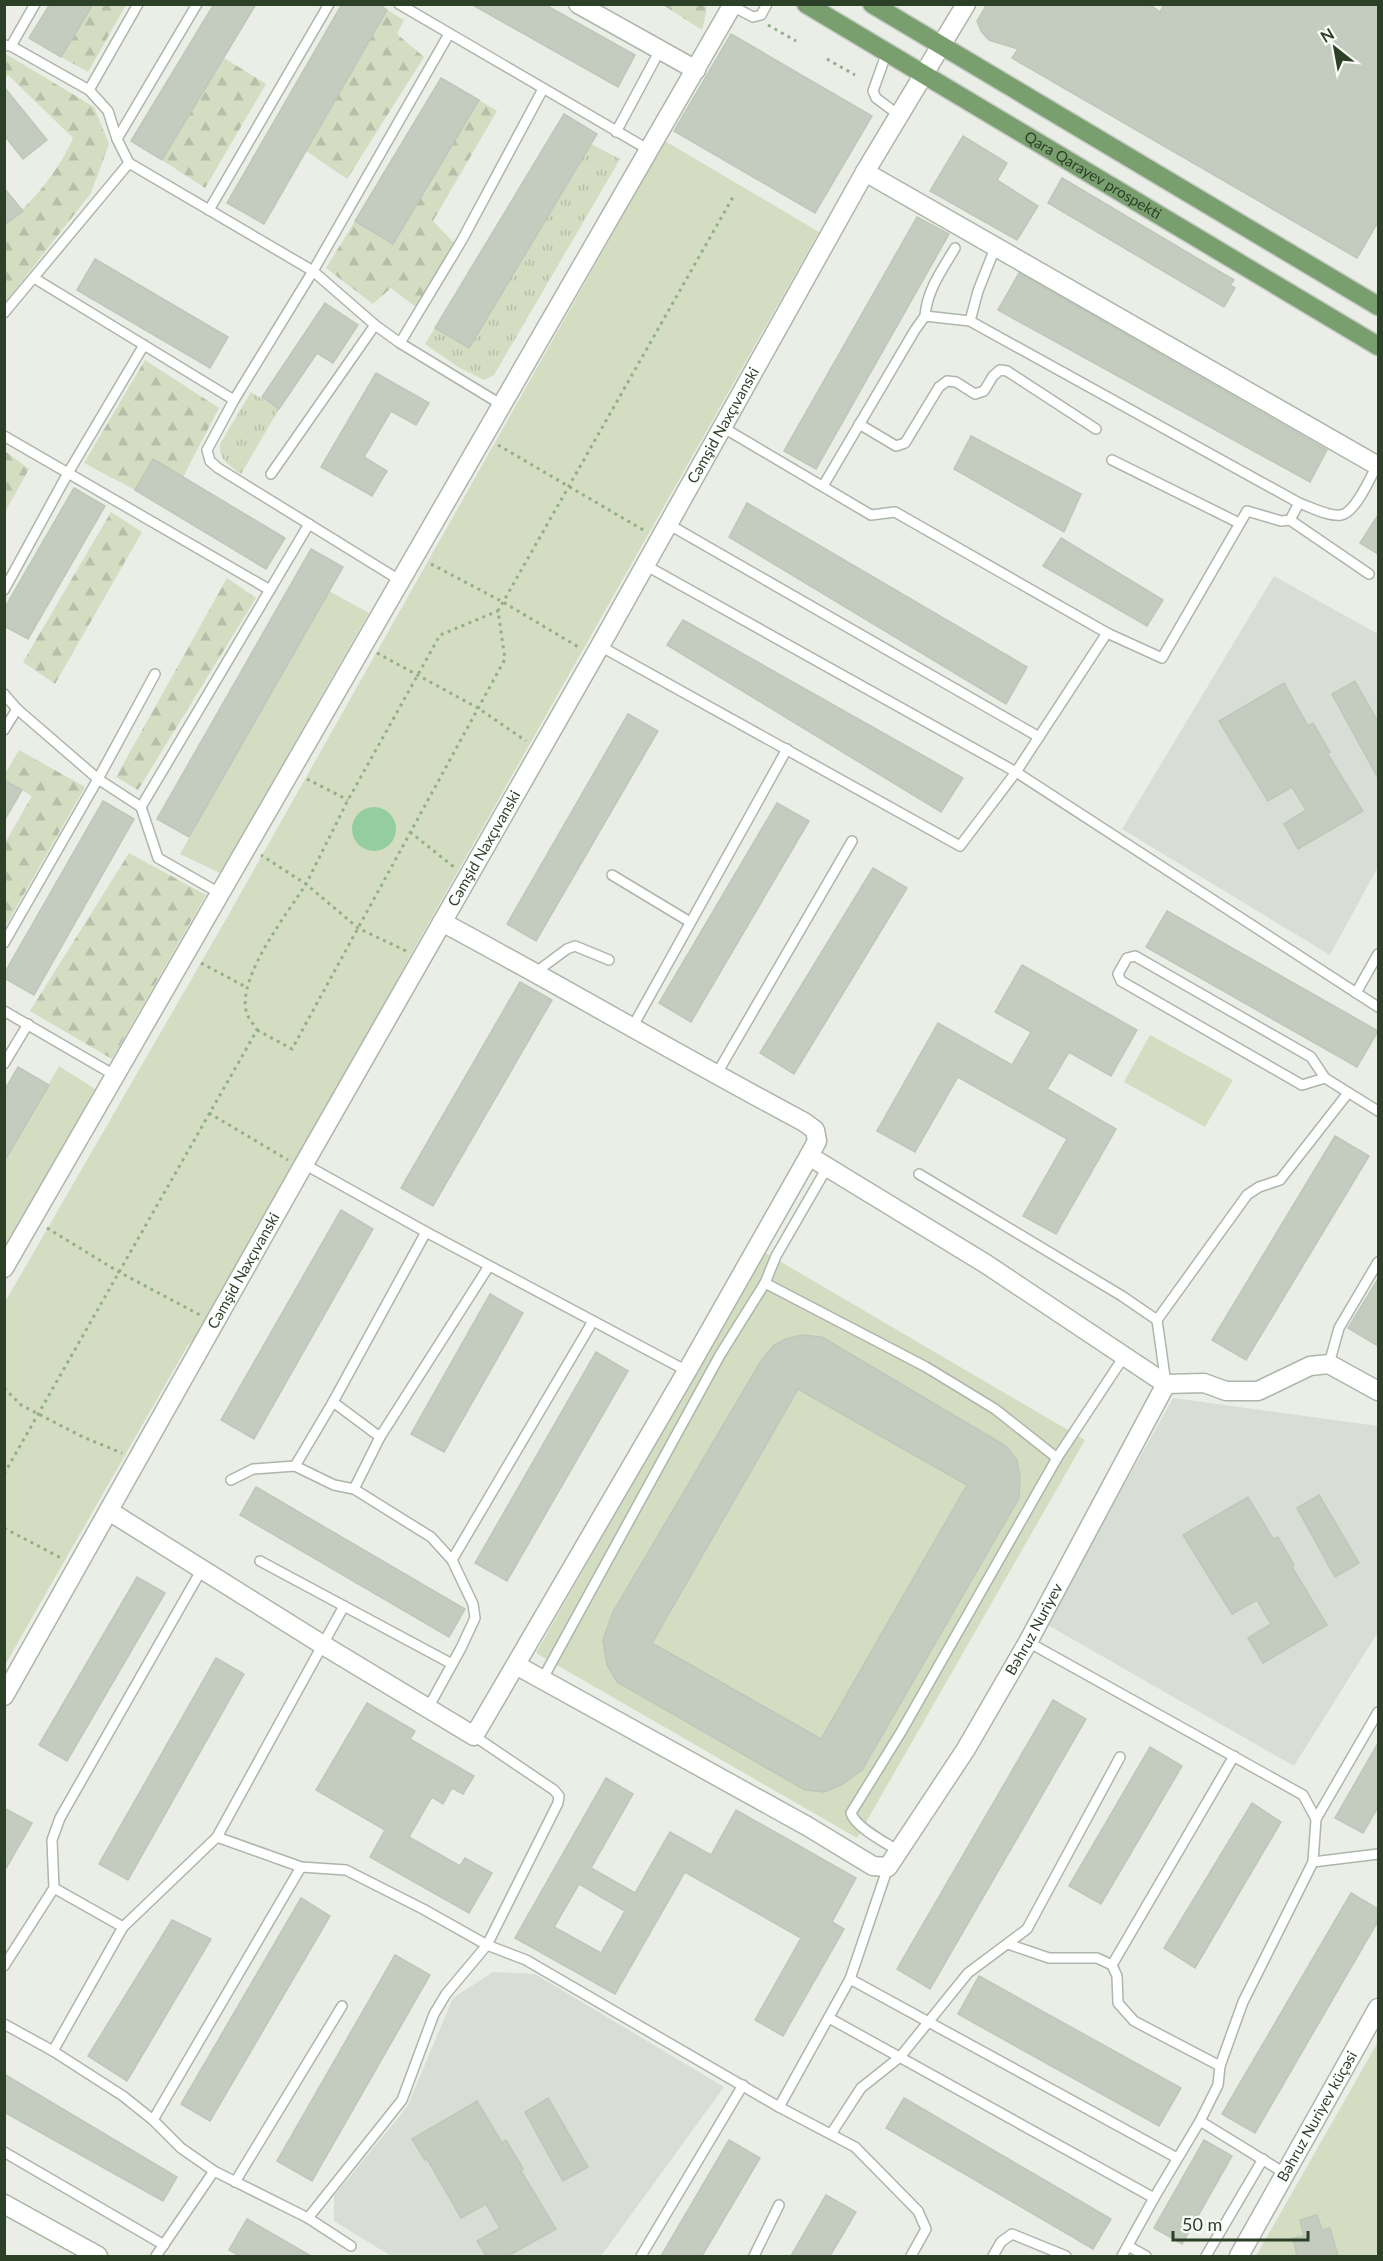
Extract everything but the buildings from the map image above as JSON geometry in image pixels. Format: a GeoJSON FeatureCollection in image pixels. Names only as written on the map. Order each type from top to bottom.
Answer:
{"type":"FeatureCollection","features":[{"type":"Feature","properties":{"kind":"main road","name":"Qara Qarayev prospekti"},"geometry":{"type":"LineString","coordinates":[[807,4],[1378,346]]}},
{"type":"Feature","properties":{"kind":"main road"},"geometry":{"type":"LineString","coordinates":[[872,4],[1377,301]]}},
{"type":"Feature","properties":{"kind":"street"},"geometry":{"type":"LineString","coordinates":[[578,4],[696,70]]}},
{"type":"Feature","properties":{"kind":"street","name":"Cəmşid Naxçıvanski"},"geometry":{"type":"LineString","coordinates":[[4,1696],[597,651],[865,172],[966,4]]}},
{"type":"Feature","properties":{"kind":"street"},"geometry":{"type":"LineString","coordinates":[[4,1268],[733,5]]}},
{"type":"Feature","properties":{"kind":"street"},"geometry":{"type":"LineString","coordinates":[[865,172],[1378,465]]}},
{"type":"Feature","properties":{"kind":"street"},"geometry":{"type":"LineString","coordinates":[[109,1511],[474,1736],[687,1371],[809,1156],[817,1141],[815,1130],[633,1026],[442,922]]}},
{"type":"Feature","properties":{"kind":"street"},"geometry":{"type":"LineString","coordinates":[[809,1156],[986,1264],[1166,1384],[1204,1383],[1226,1391],[1258,1390],[1310,1366],[1329,1364],[1378,1391]]}},
{"type":"Feature","properties":{"kind":"street","name":"Bəhruz Nuriyev"},"geometry":{"type":"LineString","coordinates":[[888,1867],[966,1749],[1028,1642],[1166,1384]]}},
{"type":"Feature","properties":{"kind":"street"},"geometry":{"type":"LineString","coordinates":[[516,1665],[797,1821],[873,1866],[888,1867]]}},
{"type":"Feature","properties":{"kind":"street","name":"Bəhruz Nuriyev küçəsi"},"geometry":{"type":"LineString","coordinates":[[1239,2256],[1378,2008]]}},
{"type":"Feature","properties":{"kind":"street"},"geometry":{"type":"LineString","coordinates":[[4,2204],[98,2256]]}},
{"type":"Feature","properties":{"kind":"lane"},"geometry":{"type":"LineString","coordinates":[[35,4],[8,45],[89,90],[108,111],[117,139],[129,163],[313,271],[375,325],[400,343],[502,405]]}},
{"type":"Feature","properties":{"kind":"lane"},"geometry":{"type":"LineString","coordinates":[[89,90],[138,4]]}},
{"type":"Feature","properties":{"kind":"lane"},"geometry":{"type":"LineString","coordinates":[[117,139],[197,4]]}},
{"type":"Feature","properties":{"kind":"lane"},"geometry":{"type":"LineString","coordinates":[[209,210],[329,4]]}},
{"type":"Feature","properties":{"kind":"lane"},"geometry":{"type":"LineString","coordinates":[[399,4],[649,150]]}},
{"type":"Feature","properties":{"kind":"lane"},"geometry":{"type":"LineString","coordinates":[[733,5],[753,17],[761,15],[767,4]]}},
{"type":"Feature","properties":{"kind":"lane"},"geometry":{"type":"LineString","coordinates":[[401,581],[218,468],[210,461],[207,450],[234,400],[313,271],[449,34]]}},
{"type":"Feature","properties":{"kind":"lane"},"geometry":{"type":"LineString","coordinates":[[616,132],[660,50]]}},
{"type":"Feature","properties":{"kind":"lane"},"geometry":{"type":"LineString","coordinates":[[887,52],[873,92],[876,98],[900,116]]}},
{"type":"Feature","properties":{"kind":"lane"},"geometry":{"type":"LineString","coordinates":[[400,343],[462,240],[543,89]]}},
{"type":"Feature","properties":{"kind":"lane"},"geometry":{"type":"LineString","coordinates":[[4,313],[129,163]]}},
{"type":"Feature","properties":{"kind":"lane"},"geometry":{"type":"LineString","coordinates":[[823,486],[925,316],[931,290],[955,248]]}},
{"type":"Feature","properties":{"kind":"lane"},"geometry":{"type":"LineString","coordinates":[[970,321],[978,291],[995,248]]}},
{"type":"Feature","properties":{"kind":"lane"},"geometry":{"type":"LineString","coordinates":[[34,278],[234,400]]}},
{"type":"Feature","properties":{"kind":"lane"},"geometry":{"type":"LineString","coordinates":[[925,316],[970,321],[1299,503],[1332,514],[1343,515],[1352,509],[1378,465]]}},
{"type":"Feature","properties":{"kind":"lane"},"geometry":{"type":"LineString","coordinates":[[271,474],[375,325]]}},
{"type":"Feature","properties":{"kind":"lane"},"geometry":{"type":"LineString","coordinates":[[4,590],[68,473],[144,345]]}},
{"type":"Feature","properties":{"kind":"lane"},"geometry":{"type":"LineString","coordinates":[[859,424],[896,446],[904,443],[939,387],[947,381],[956,382],[975,394],[984,391],[993,376],[1000,370],[1007,371],[1096,429]]}},
{"type":"Feature","properties":{"kind":"lane"},"geometry":{"type":"LineString","coordinates":[[722,427],[871,515],[895,512],[1107,633],[1162,658],[1247,511],[1281,521],[1290,520],[1369,574]]}},
{"type":"Feature","properties":{"kind":"lane"},"geometry":{"type":"LineString","coordinates":[[4,436],[270,590]]}},
{"type":"Feature","properties":{"kind":"lane"},"geometry":{"type":"LineString","coordinates":[[1112,460],[1239,523]]}},
{"type":"Feature","properties":{"kind":"lane"},"geometry":{"type":"LineString","coordinates":[[1290,520],[1299,503]]}},
{"type":"Feature","properties":{"kind":"lane"},"geometry":{"type":"LineString","coordinates":[[141,807],[309,524]]}},
{"type":"Feature","properties":{"kind":"lane"},"geometry":{"type":"LineString","coordinates":[[664,531],[1039,737]]}},
{"type":"Feature","properties":{"kind":"lane"},"geometry":{"type":"LineString","coordinates":[[645,566],[1016,772],[1378,1006]]}},
{"type":"Feature","properties":{"kind":"lane"},"geometry":{"type":"LineString","coordinates":[[597,651],[787,749],[960,846],[1016,772],[1107,633]]}},
{"type":"Feature","properties":{"kind":"lane"},"geometry":{"type":"LineString","coordinates":[[4,943],[155,674]]}},
{"type":"Feature","properties":{"kind":"lane"},"geometry":{"type":"LineString","coordinates":[[4,694],[17,709],[98,779],[141,807],[158,858],[221,894]]}},
{"type":"Feature","properties":{"kind":"lane"},"geometry":{"type":"LineString","coordinates":[[4,730],[17,709]]}},
{"type":"Feature","properties":{"kind":"lane"},"geometry":{"type":"LineString","coordinates":[[633,1026],[787,749]]}},
{"type":"Feature","properties":{"kind":"lane"},"geometry":{"type":"LineString","coordinates":[[716,1075],[852,841]]}},
{"type":"Feature","properties":{"kind":"lane"},"geometry":{"type":"LineString","coordinates":[[612,875],[690,922]]}},
{"type":"Feature","properties":{"kind":"lane"},"geometry":{"type":"LineString","coordinates":[[536,972],[567,949],[575,946],[609,960]]}},
{"type":"Feature","properties":{"kind":"lane"},"geometry":{"type":"LineString","coordinates":[[1356,993],[1378,954]]}},
{"type":"Feature","properties":{"kind":"lane"},"geometry":{"type":"LineString","coordinates":[[1325,1078],[1302,1085],[1121,981],[1118,975],[1127,958],[1135,957],[1311,1058],[1325,1078],[1378,1111]]}},
{"type":"Feature","properties":{"kind":"lane"},"geometry":{"type":"LineString","coordinates":[[4,1011],[116,1076]]}},
{"type":"Feature","properties":{"kind":"lane"},"geometry":{"type":"LineString","coordinates":[[4,1064],[28,1024]]}},
{"type":"Feature","properties":{"kind":"lane"},"geometry":{"type":"LineString","coordinates":[[1166,1384],[1157,1320],[1247,1195],[1259,1186],[1280,1180],[1348,1092]]}},
{"type":"Feature","properties":{"kind":"lane"},"geometry":{"type":"LineString","coordinates":[[303,1166],[687,1371]]}},
{"type":"Feature","properties":{"kind":"lane"},"geometry":{"type":"LineString","coordinates":[[542,1680],[720,1355],[765,1282],[776,1256],[828,1166]]}},
{"type":"Feature","properties":{"kind":"lane"},"geometry":{"type":"LineString","coordinates":[[919,1174],[1122,1296],[1157,1320]]}},
{"type":"Feature","properties":{"kind":"lane"},"geometry":{"type":"LineString","coordinates":[[295,1466],[333,1402],[426,1232]]}},
{"type":"Feature","properties":{"kind":"lane"},"geometry":{"type":"LineString","coordinates":[[1329,1364],[1339,1328],[1378,1262]]}},
{"type":"Feature","properties":{"kind":"lane"},"geometry":{"type":"LineString","coordinates":[[354,1489],[380,1437],[489,1266]]}},
{"type":"Feature","properties":{"kind":"lane"},"geometry":{"type":"LineString","coordinates":[[765,1282],[926,1367],[995,1409],[1057,1458]]}},
{"type":"Feature","properties":{"kind":"lane"},"geometry":{"type":"LineString","coordinates":[[452,1560],[593,1321]]}},
{"type":"Feature","properties":{"kind":"lane"},"geometry":{"type":"LineString","coordinates":[[899,1851],[860,1826],[852,1818],[851,1813],[907,1722],[1057,1458],[1125,1355]]}},
{"type":"Feature","properties":{"kind":"lane"},"geometry":{"type":"LineString","coordinates":[[333,1402],[380,1437]]}},
{"type":"Feature","properties":{"kind":"lane"},"geometry":{"type":"LineString","coordinates":[[231,1480],[253,1469],[295,1466],[334,1485],[354,1489],[431,1537],[452,1560],[473,1604],[475,1618],[428,1708]]}},
{"type":"Feature","properties":{"kind":"lane"},"geometry":{"type":"LineString","coordinates":[[260,1562],[452,1664]]}},
{"type":"Feature","properties":{"kind":"lane"},"geometry":{"type":"LineString","coordinates":[[4,1966],[54,1888],[52,1840],[60,1818],[202,1569]]}},
{"type":"Feature","properties":{"kind":"lane"},"geometry":{"type":"LineString","coordinates":[[53,2050],[123,1927],[217,1837],[344,1606]]}},
{"type":"Feature","properties":{"kind":"lane"},"geometry":{"type":"LineString","coordinates":[[1028,1642],[1303,1795],[1316,1819]]}},
{"type":"Feature","properties":{"kind":"lane"},"geometry":{"type":"LineString","coordinates":[[1122,2256],[1200,2121],[1218,2085],[1220,2066],[1243,2002],[1313,1862],[1316,1819],[1378,1712]]}},
{"type":"Feature","properties":{"kind":"lane"},"geometry":{"type":"LineString","coordinates":[[308,2217],[402,2100],[434,2014],[446,1994],[487,1945],[558,1803],[559,1797],[554,1790],[474,1736]]}},
{"type":"Feature","properties":{"kind":"lane"},"geometry":{"type":"LineString","coordinates":[[1112,1965],[1234,1756]]}},
{"type":"Feature","properties":{"kind":"lane"},"geometry":{"type":"LineString","coordinates":[[831,2134],[861,2088],[900,2057],[968,1973],[1028,1929],[1120,1757]]}},
{"type":"Feature","properties":{"kind":"lane"},"geometry":{"type":"LineString","coordinates":[[217,1837],[301,1867],[346,1870],[487,1945],[526,1959],[779,2107],[855,2147],[918,2211],[926,2229],[910,2256]]}},
{"type":"Feature","properties":{"kind":"lane"},"geometry":{"type":"LineString","coordinates":[[1313,1862],[1378,1854]]}},
{"type":"Feature","properties":{"kind":"lane"},"geometry":{"type":"LineString","coordinates":[[153,2120],[301,1867]]}},
{"type":"Feature","properties":{"kind":"lane"},"geometry":{"type":"LineString","coordinates":[[779,2107],[850,1979],[888,1867]]}},
{"type":"Feature","properties":{"kind":"lane"},"geometry":{"type":"LineString","coordinates":[[54,1888],[123,1927]]}},
{"type":"Feature","properties":{"kind":"lane"},"geometry":{"type":"LineString","coordinates":[[1008,1944],[1049,1958],[1097,1958],[1112,1965],[1117,1976],[1118,2003],[1134,2021],[1220,2066]]}},
{"type":"Feature","properties":{"kind":"lane"},"geometry":{"type":"LineString","coordinates":[[850,1979],[1177,2158]]}},
{"type":"Feature","properties":{"kind":"lane"},"geometry":{"type":"LineString","coordinates":[[235,2182],[342,2006]]}},
{"type":"Feature","properties":{"kind":"lane"},"geometry":{"type":"LineString","coordinates":[[829,2018],[1154,2198]]}},
{"type":"Feature","properties":{"kind":"lane"},"geometry":{"type":"LineString","coordinates":[[4,2024],[53,2050],[123,2096],[153,2120],[180,2148],[213,2171],[308,2217],[351,2246]]}},
{"type":"Feature","properties":{"kind":"lane"},"geometry":{"type":"LineString","coordinates":[[641,2256],[743,2085]]}},
{"type":"Feature","properties":{"kind":"lane"},"geometry":{"type":"LineString","coordinates":[[1200,2121],[1286,2174]]}},
{"type":"Feature","properties":{"kind":"lane"},"geometry":{"type":"LineString","coordinates":[[4,2152],[165,2245]]}},
{"type":"Feature","properties":{"kind":"lane"},"geometry":{"type":"LineString","coordinates":[[1206,2256],[1263,2159]]}},
{"type":"Feature","properties":{"kind":"lane"},"geometry":{"type":"LineString","coordinates":[[156,2256],[213,2171]]}},
{"type":"Feature","properties":{"kind":"lane"},"geometry":{"type":"LineString","coordinates":[[754,2256],[779,2205]]}},
{"type":"Feature","properties":{"kind":"lane"},"geometry":{"type":"LineString","coordinates":[[993,2256],[1001,2242],[1012,2234],[1066,2256]]}},
{"type":"Feature","properties":{"kind":"lane"},"geometry":{"type":"LineString","coordinates":[[1128,2246],[1146,2256]]}},
{"type":"Feature","properties":{"kind":"path"},"geometry":{"type":"LineString","coordinates":[[764,23],[796,41]]}},
{"type":"Feature","properties":{"kind":"path"},"geometry":{"type":"LineString","coordinates":[[827,59],[855,75]]}},
{"type":"Feature","properties":{"kind":"path"},"geometry":{"type":"LineString","coordinates":[[498,611],[440,635],[348,800],[306,884],[258,958],[246,987],[247,1012],[257,1030],[292,1049],[505,659],[498,611],[502,602],[733,197]]}},
{"type":"Feature","properties":{"kind":"path"},"geometry":{"type":"LineString","coordinates":[[484,436],[568,486],[664,531]]}},
{"type":"Feature","properties":{"kind":"path"},"geometry":{"type":"LineString","coordinates":[[416,555],[597,651]]}},
{"type":"Feature","properties":{"kind":"path"},"geometry":{"type":"LineString","coordinates":[[364,646],[478,708],[540,751]]}},
{"type":"Feature","properties":{"kind":"path"},"geometry":{"type":"LineString","coordinates":[[291,772],[348,800]]}},
{"type":"Feature","properties":{"kind":"path"},"geometry":{"type":"LineString","coordinates":[[410,832],[467,877]]}},
{"type":"Feature","properties":{"kind":"path"},"geometry":{"type":"LineString","coordinates":[[248,847],[306,884],[358,928],[421,958]]}},
{"type":"Feature","properties":{"kind":"path"},"geometry":{"type":"LineString","coordinates":[[186,954],[246,987]]}},
{"type":"Feature","properties":{"kind":"path"},"geometry":{"type":"LineString","coordinates":[[4,1474],[257,1030]]}},
{"type":"Feature","properties":{"kind":"path"},"geometry":{"type":"LineString","coordinates":[[209,1113],[303,1166]]}},
{"type":"Feature","properties":{"kind":"path"},"geometry":{"type":"LineString","coordinates":[[33,1220],[119,1272],[215,1323]]}},
{"type":"Feature","properties":{"kind":"path"},"geometry":{"type":"LineString","coordinates":[[4,1388],[21,1405],[83,1437],[138,1460]]}},
{"type":"Feature","properties":{"kind":"path"},"geometry":{"type":"LineString","coordinates":[[4,1528],[78,1568]]}},
{"type":"Feature","properties":{"kind":"shaded area"},"geometry":{"type":"Polygon","coordinates":[[[1274,576],[1378,634],[1378,867],[1330,955],[1122,829],[1274,576]]]}},
{"type":"Feature","properties":{"kind":"shaded area"},"geometry":{"type":"Polygon","coordinates":[[[374,807],[390,813],[396,829],[390,845],[374,851],[358,845],[352,829],[358,813],[374,807]]]}},
{"type":"Feature","properties":{"kind":"shaded area"},"geometry":{"type":"Polygon","coordinates":[[[1173,1398],[1378,1426],[1378,1632],[1294,1766],[1046,1624],[1173,1398]]]}},
{"type":"Feature","properties":{"kind":"shaded area"},"geometry":{"type":"Polygon","coordinates":[[[493,1972],[535,1974],[724,2087],[601,2256],[391,2256],[334,2221],[334,2196],[407,2107],[453,1998],[493,1972]]]}},
{"type":"Feature","properties":{"kind":"green space"},"geometry":{"type":"Polygon","coordinates":[[[93,5],[126,5],[88,72],[61,57],[93,5]]]}},
{"type":"Feature","properties":{"kind":"green space"},"geometry":{"type":"Polygon","coordinates":[[[663,5],[706,5],[702,30],[663,5]]]}},
{"type":"Feature","properties":{"kind":"green space"},"geometry":{"type":"Polygon","coordinates":[[[387,10],[404,20],[397,34],[424,57],[347,179],[306,151],[387,10]]]}},
{"type":"Feature","properties":{"kind":"green space"},"geometry":{"type":"Polygon","coordinates":[[[6,54],[94,107],[109,144],[91,193],[5,303],[5,225],[44,186],[73,138],[8,75],[5,78],[6,54]]]}},
{"type":"Feature","properties":{"kind":"green space"},"geometry":{"type":"Polygon","coordinates":[[[224,58],[266,84],[205,188],[162,160],[224,58]]]}},
{"type":"Feature","properties":{"kind":"green space"},"geometry":{"type":"Polygon","coordinates":[[[479,100],[497,111],[433,221],[456,245],[417,308],[391,288],[373,304],[326,268],[355,221],[393,243],[479,100]]]}},
{"type":"Feature","properties":{"kind":"green space"},"geometry":{"type":"Polygon","coordinates":[[[665,141],[819,232],[410,956],[215,1323],[188,1345],[5,1665],[5,1302],[225,921],[665,141]]]}},
{"type":"Feature","properties":{"kind":"green space"},"geometry":{"type":"Polygon","coordinates":[[[591,144],[620,159],[494,375],[484,380],[458,367],[425,344],[435,328],[469,348],[591,144]]]}},
{"type":"Feature","properties":{"kind":"green space"},"geometry":{"type":"Polygon","coordinates":[[[145,360],[219,408],[183,477],[153,459],[135,490],[84,463],[145,360]]]}},
{"type":"Feature","properties":{"kind":"green space"},"geometry":{"type":"Polygon","coordinates":[[[251,392],[279,409],[241,474],[223,458],[220,444],[251,392]]]}},
{"type":"Feature","properties":{"kind":"green space"},"geometry":{"type":"Polygon","coordinates":[[[4,452],[29,469],[5,512],[4,452]]]}},
{"type":"Feature","properties":{"kind":"green space"},"geometry":{"type":"Polygon","coordinates":[[[111,512],[142,532],[55,684],[23,662],[111,512]]]}},
{"type":"Feature","properties":{"kind":"green space"},"geometry":{"type":"Polygon","coordinates":[[[227,578],[256,598],[138,790],[116,777],[227,578]]]}},
{"type":"Feature","properties":{"kind":"green space"},"geometry":{"type":"Polygon","coordinates":[[[329,591],[369,613],[220,873],[180,854],[329,591]]]}},
{"type":"Feature","properties":{"kind":"green space"},"geometry":{"type":"Polygon","coordinates":[[[19,750],[85,787],[5,927],[5,843],[32,796],[5,780],[5,774],[19,750]]]}},
{"type":"Feature","properties":{"kind":"green space"},"geometry":{"type":"Polygon","coordinates":[[[129,853],[206,895],[112,1059],[30,1011],[129,853]]]}},
{"type":"Feature","properties":{"kind":"green space"},"geometry":{"type":"Polygon","coordinates":[[[1150,1035],[1233,1080],[1205,1127],[1124,1082],[1150,1035]]]}},
{"type":"Feature","properties":{"kind":"green space"},"geometry":{"type":"Polygon","coordinates":[[[59,1066],[95,1089],[5,1247],[5,1162],[59,1066]]]}},
{"type":"Feature","properties":{"kind":"green space"},"geometry":{"type":"Polygon","coordinates":[[[764,1252],[1085,1440],[857,1838],[536,1653],[764,1252]]]}},
{"type":"Feature","properties":{"kind":"green space"},"geometry":{"type":"Polygon","coordinates":[[[1378,2042],[1378,2256],[1256,2256],[1378,2042]]]}}]}
